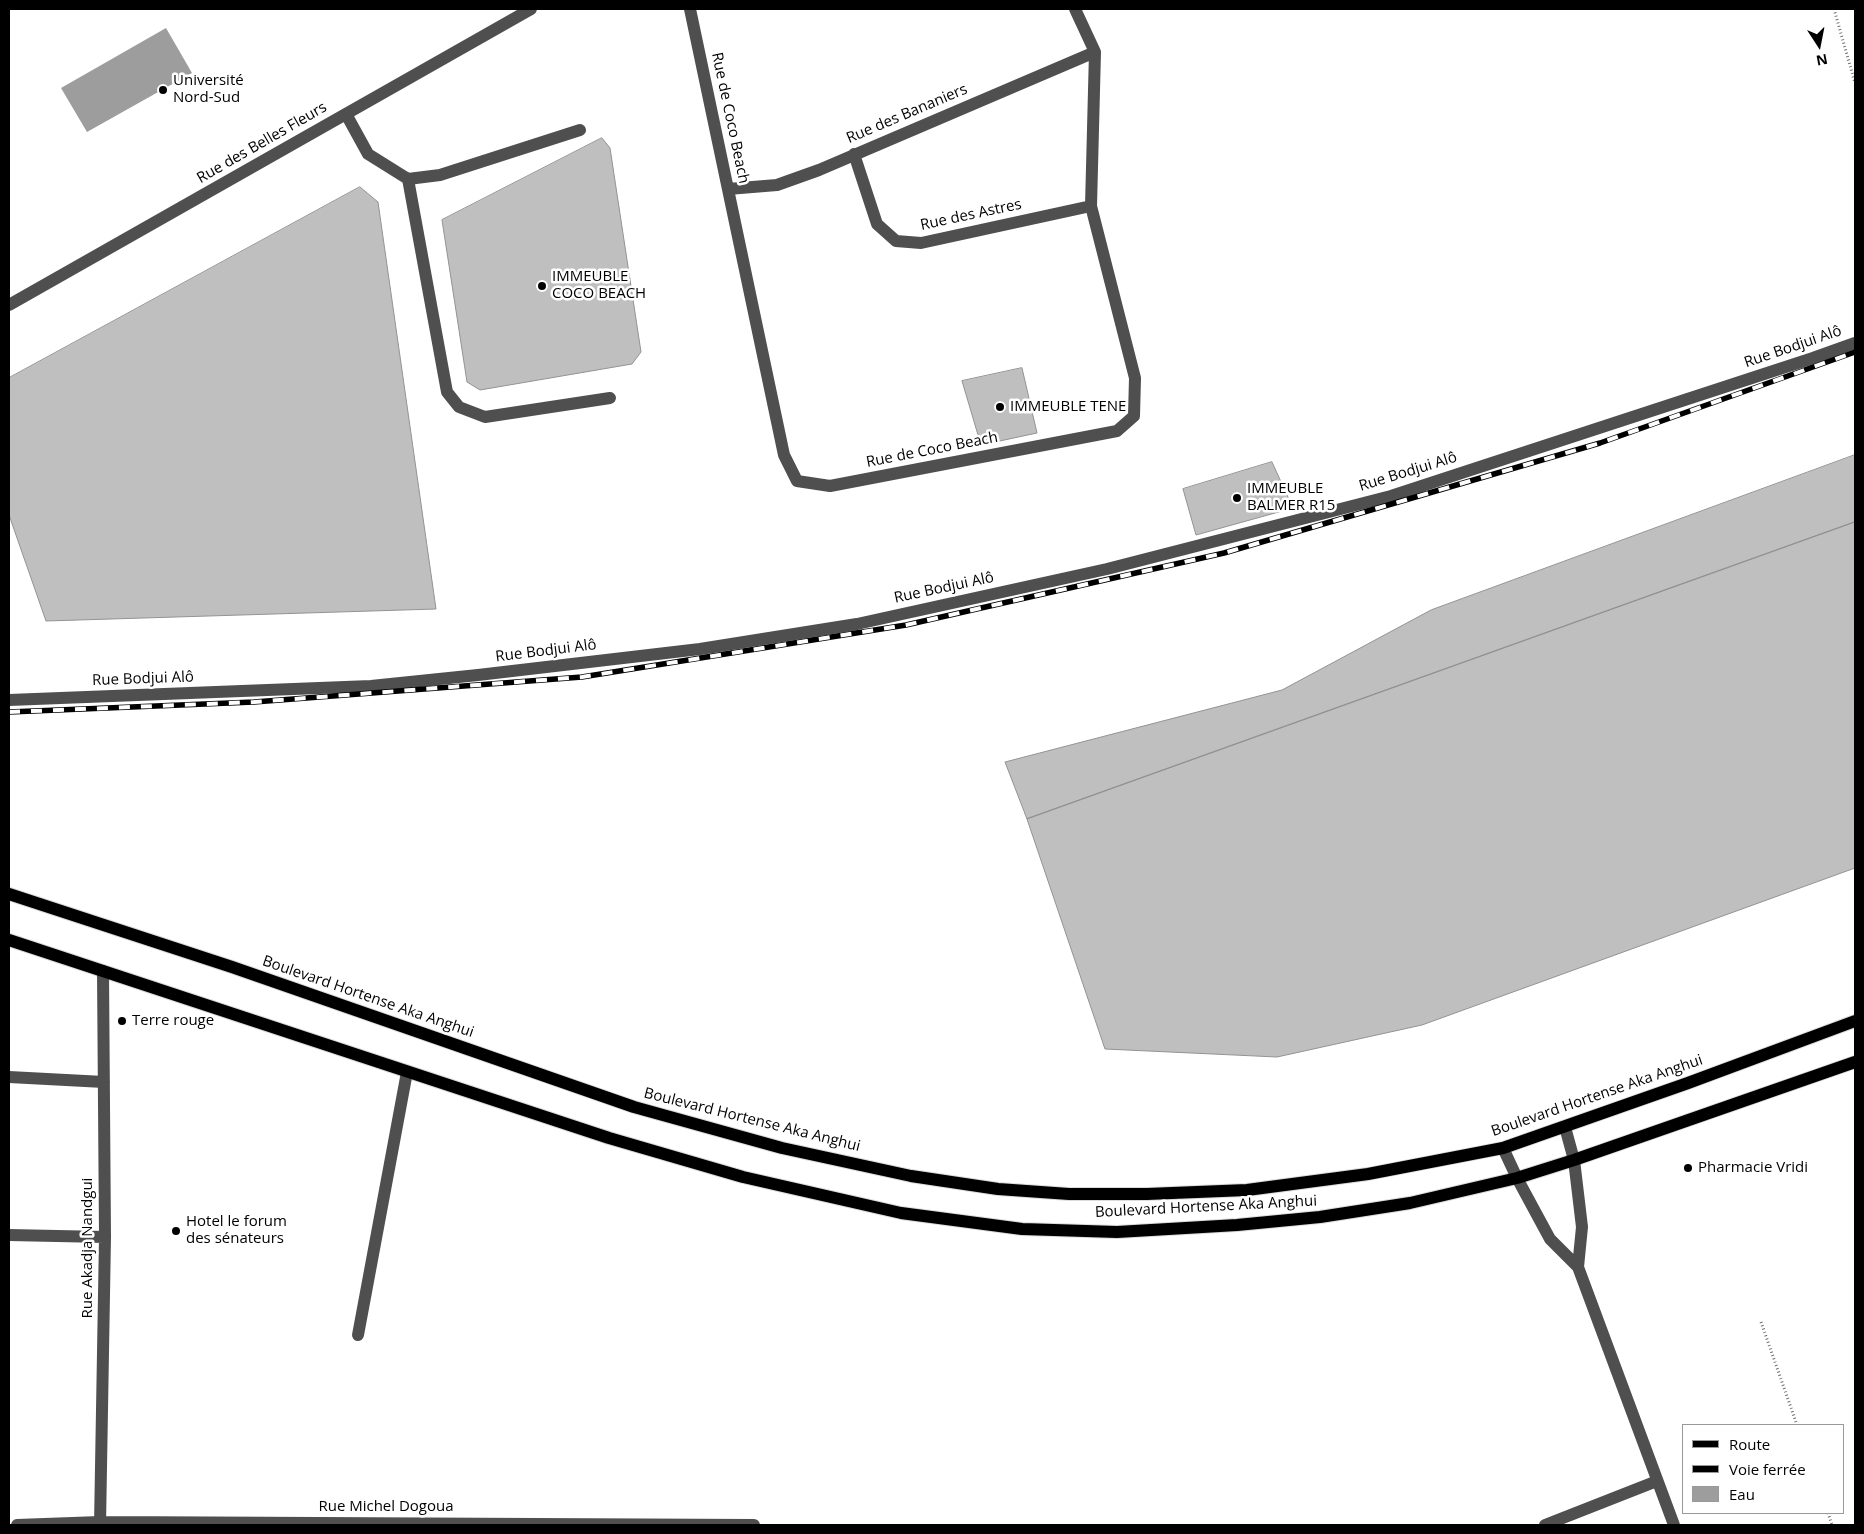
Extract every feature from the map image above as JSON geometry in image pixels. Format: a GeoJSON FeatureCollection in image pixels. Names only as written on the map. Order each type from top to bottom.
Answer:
{"type":"FeatureCollection","features":[{"type":"Feature","properties":{"kind":"main road","name":"Boulevard Hortense Aka Anghui"},"geometry":{"type":"LineString","coordinates":[[9,894],[232,967],[634,1107],[782,1148],[911,1176],[998,1189],[1069,1194],[1148,1194],[1247,1190],[1368,1174],[1503,1148],[1855,1021]]}},
{"type":"Feature","properties":{"kind":"main road","name":"Boulevard Hortense Aka Anghui"},"geometry":{"type":"LineString","coordinates":[[9,940],[609,1138],[743,1177],[901,1213],[1022,1229],[1117,1232],[1237,1225],[1320,1217],[1410,1203],[1516,1178],[1574,1160],[1855,1062]]}},
{"type":"Feature","properties":{"kind":"street","name":"Rue des Belles Fleurs"},"geometry":{"type":"LineString","coordinates":[[9,305],[531,9]]}},
{"type":"Feature","properties":{"kind":"street","name":"Rue de Coco Beach"},"geometry":{"type":"LineString","coordinates":[[690,9],[784,455],[797,481],[830,486],[1117,431],[1134,416],[1135,378],[1090,206],[1095,52],[1075,9]]}},
{"type":"Feature","properties":{"kind":"street","name":"Rue des Bananiers"},"geometry":{"type":"LineString","coordinates":[[728,189],[777,186],[819,170],[1095,52]]}},
{"type":"Feature","properties":{"kind":"street"},"geometry":{"type":"LineString","coordinates":[[346,114],[368,154],[408,180],[440,175],[580,130]]}},
{"type":"Feature","properties":{"kind":"street","name":"Rue des Astres"},"geometry":{"type":"LineString","coordinates":[[854,154],[877,224],[896,241],[921,243],[1090,206]]}},
{"type":"Feature","properties":{"kind":"street"},"geometry":{"type":"LineString","coordinates":[[408,180],[448,392],[459,407],[484,416],[610,398]]}},
{"type":"Feature","properties":{"kind":"street","name":"Rue Bodjui Alô"},"geometry":{"type":"LineString","coordinates":[[9,700],[371,686],[700,649],[858,624],[1107,569],[1391,496],[1855,343]]}},
{"type":"Feature","properties":{"kind":"street","name":"Rue Akadja Nandgui"},"geometry":{"type":"LineString","coordinates":[[100,1524],[105,1237],[103,971]]}},
{"type":"Feature","properties":{"kind":"street"},"geometry":{"type":"LineString","coordinates":[[358,1335],[407,1072]]}},
{"type":"Feature","properties":{"kind":"street"},"geometry":{"type":"LineString","coordinates":[[9,1077],[104,1082]]}},
{"type":"Feature","properties":{"kind":"street"},"geometry":{"type":"LineString","coordinates":[[1565,1127],[1574,1160],[1582,1227],[1578,1267]]}},
{"type":"Feature","properties":{"kind":"street"},"geometry":{"type":"LineString","coordinates":[[1503,1148],[1516,1178],[1550,1239],[1578,1267],[1674,1525]]}},
{"type":"Feature","properties":{"kind":"street"},"geometry":{"type":"LineString","coordinates":[[9,1235],[105,1237]]}},
{"type":"Feature","properties":{"kind":"street"},"geometry":{"type":"LineString","coordinates":[[1545,1525],[1657,1481]]}},
{"type":"Feature","properties":{"kind":"street","name":"Rue Michel Dogoua"},"geometry":{"type":"LineString","coordinates":[[17,1525],[754,1525]]}},
{"type":"Feature","properties":{"kind":"path"},"geometry":{"type":"LineString","coordinates":[[1834,9],[1855,83]]}},
{"type":"Feature","properties":{"kind":"path"},"geometry":{"type":"LineString","coordinates":[[1760,1322],[1797,1424]]}},
{"type":"Feature","properties":{"kind":"water"},"geometry":{"type":"Polygon","coordinates":[[[166,28],[192,73],[87,132],[61,88],[166,28]]]}},
{"type":"Feature","properties":{"kind":"building","name":"IMMEUBLE COCO BEACH"},"geometry":{"type":"Polygon","coordinates":[[[602,138],[610,148],[641,352],[632,364],[480,390],[467,382],[442,220],[602,138]]]}},
{"type":"Feature","properties":{"kind":"building"},"geometry":{"type":"Polygon","coordinates":[[[360,187],[378,202],[436,609],[46,621],[9,515],[9,378],[360,187]]]}},
{"type":"Feature","properties":{"kind":"building","name":"IMMEUBLE TENE"},"geometry":{"type":"Polygon","coordinates":[[[1022,368],[1037,433],[981,445],[962,381],[1022,368]]]}},
{"type":"Feature","properties":{"kind":"building"},"geometry":{"type":"Polygon","coordinates":[[[1855,455],[1855,522],[1027,819],[1005,762],[1282,690],[1431,610],[1855,455]]]}},
{"type":"Feature","properties":{"kind":"building","name":"IMMEUBLE BALMER R15"},"geometry":{"type":"Polygon","coordinates":[[[1272,462],[1293,508],[1196,535],[1183,489],[1272,462]]]}},
{"type":"Feature","properties":{"kind":"building"},"geometry":{"type":"Polygon","coordinates":[[[1855,522],[1855,868],[1422,1025],[1277,1057],[1105,1049],[1027,819],[1855,522]]]}},
{"type":"Feature","properties":{"kind":"railway"},"geometry":{"type":"LineString","coordinates":[[9,712],[254,702],[582,677],[906,625],[1224,553],[1600,443],[1855,352]]}},
{"type":"Feature","properties":{"kind":"place","name":"Université Nord-Sud"},"geometry":{"type":"Point","coordinates":[163,90]}},
{"type":"Feature","properties":{"kind":"place","name":"IMMEUBLE COCO BEACH"},"geometry":{"type":"Point","coordinates":[542,286]}},
{"type":"Feature","properties":{"kind":"place","name":"IMMEUBLE TENE"},"geometry":{"type":"Point","coordinates":[1000,407]}},
{"type":"Feature","properties":{"kind":"place","name":"IMMEUBLE BALMER R15"},"geometry":{"type":"Point","coordinates":[1237,498]}},
{"type":"Feature","properties":{"kind":"place","name":"Terre rouge"},"geometry":{"type":"Point","coordinates":[122,1021]}},
{"type":"Feature","properties":{"kind":"place","name":"Pharmacie Vridi"},"geometry":{"type":"Point","coordinates":[1688,1168]}},
{"type":"Feature","properties":{"kind":"place","name":"Hotel le forum des sénateurs"},"geometry":{"type":"Point","coordinates":[176,1231]}}]}
